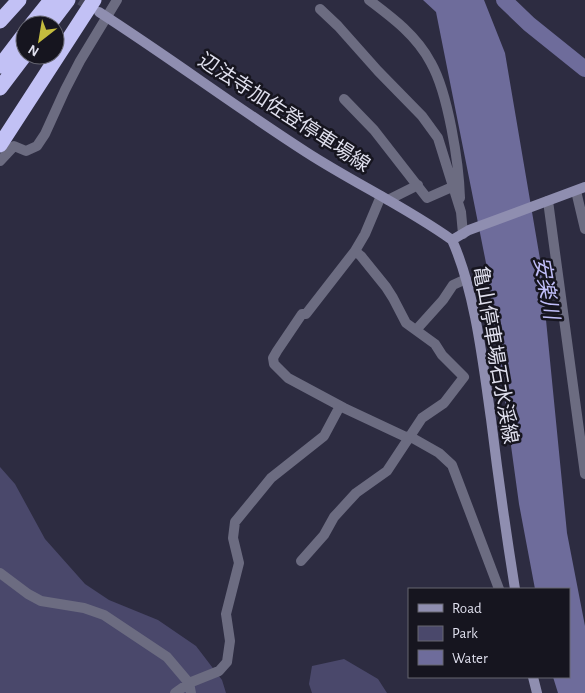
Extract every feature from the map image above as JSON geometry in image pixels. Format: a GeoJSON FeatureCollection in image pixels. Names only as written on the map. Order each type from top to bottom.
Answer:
{"type":"FeatureCollection","features":[{"type":"Feature","properties":{"kind":"highway"},"geometry":{"type":"LineString","coordinates":[[0,21],[19,0]]}},
{"type":"Feature","properties":{"kind":"highway"},"geometry":{"type":"LineString","coordinates":[[39,15],[51,0]]}},
{"type":"Feature","properties":{"kind":"highway"},"geometry":{"type":"LineString","coordinates":[[57,15],[68,0]]}},
{"type":"Feature","properties":{"kind":"highway"},"geometry":{"type":"LineString","coordinates":[[7,146],[21,114],[100,10]]}},
{"type":"Feature","properties":{"kind":"highway"},"geometry":{"type":"LineString","coordinates":[[0,66],[15,46]]}},
{"type":"Feature","properties":{"kind":"highway"},"geometry":{"type":"LineString","coordinates":[[0,88],[17,65]]}},
{"type":"Feature","properties":{"kind":"main road","name":"辺法寺加佐登停車場線"},"geometry":{"type":"LineString","coordinates":[[100,10],[308,153],[428,222],[452,240]]}},
{"type":"Feature","properties":{"kind":"main road"},"geometry":{"type":"LineString","coordinates":[[452,240],[466,232],[581,189]]}},
{"type":"Feature","properties":{"kind":"main road","name":"亀山停車場石水渓線"},"geometry":{"type":"LineString","coordinates":[[452,240],[460,256],[466,278],[484,372],[515,588]]}},
{"type":"Feature","properties":{"kind":"main road"},"geometry":{"type":"LineString","coordinates":[[533,678],[537,693]]}},
{"type":"Feature","properties":{"kind":"street"},"geometry":{"type":"LineString","coordinates":[[0,136],[7,146],[26,151],[36,146],[45,134],[80,61],[100,10],[117,0]]}},
{"type":"Feature","properties":{"kind":"street"},"geometry":{"type":"LineString","coordinates":[[370,0],[405,28],[426,54],[436,73],[444,96],[452,139],[460,187],[461,212]]}},
{"type":"Feature","properties":{"kind":"street"},"geometry":{"type":"LineString","coordinates":[[320,9],[422,116],[438,138],[466,232]]}},
{"type":"Feature","properties":{"kind":"street"},"geometry":{"type":"LineString","coordinates":[[344,99],[374,130],[427,198],[452,186]]}},
{"type":"Feature","properties":{"kind":"street"},"geometry":{"type":"LineString","coordinates":[[0,161],[7,146]]}},
{"type":"Feature","properties":{"kind":"street"},"geometry":{"type":"LineString","coordinates":[[418,185],[384,198],[354,251],[306,314],[302,314],[273,358],[274,364],[288,378],[340,406],[409,437],[439,453],[452,465],[499,588]]}},
{"type":"Feature","properties":{"kind":"street"},"geometry":{"type":"LineString","coordinates":[[581,189],[585,229]]}},
{"type":"Feature","properties":{"kind":"street"},"geometry":{"type":"LineString","coordinates":[[545,202],[585,474]]}},
{"type":"Feature","properties":{"kind":"street"},"geometry":{"type":"LineString","coordinates":[[301,561],[312,550],[334,517],[352,498],[387,471],[422,418],[444,403],[464,378],[442,355],[435,344],[406,323],[394,298],[361,256],[354,251]]}},
{"type":"Feature","properties":{"kind":"street"},"geometry":{"type":"LineString","coordinates":[[416,330],[443,300],[453,285],[466,278]]}},
{"type":"Feature","properties":{"kind":"street"},"geometry":{"type":"LineString","coordinates":[[174,693],[190,688],[222,670],[228,658],[230,641],[226,614],[239,564],[233,538],[235,522],[271,478],[324,436],[340,406]]}},
{"type":"Feature","properties":{"kind":"street"},"geometry":{"type":"LineString","coordinates":[[0,573],[28,594],[41,601],[84,608],[104,615],[167,657],[190,688]]}},
{"type":"Feature","properties":{"kind":"green space"},"geometry":{"type":"Polygon","coordinates":[[[0,467],[15,484],[45,539],[85,584],[109,600],[158,620],[196,646],[222,680],[226,693],[0,693],[0,467]]]}},
{"type":"Feature","properties":{"kind":"green space"},"geometry":{"type":"Polygon","coordinates":[[[344,659],[378,679],[387,693],[312,693],[309,684],[312,666],[344,659]]]}},
{"type":"Feature","properties":{"kind":"water"},"geometry":{"type":"Polygon","coordinates":[[[423,0],[484,0],[505,53],[540,259],[567,533],[585,626],[585,693],[558,693],[553,678],[570,678],[570,588],[535,588],[519,504],[486,263],[436,12],[423,0]]]}},
{"type":"Feature","properties":{"kind":"waterway"},"geometry":{"type":"LineString","coordinates":[[504,0],[529,24],[585,69]]}},
{"type":"Feature","properties":{"kind":"tunnel"},"geometry":{"type":"LineString","coordinates":[[80,0],[94,9]]}},
{"type":"Feature","properties":{"kind":"water label","name":"安楽川"},"geometry":{"type":"Point","coordinates":[546,288]}}]}
